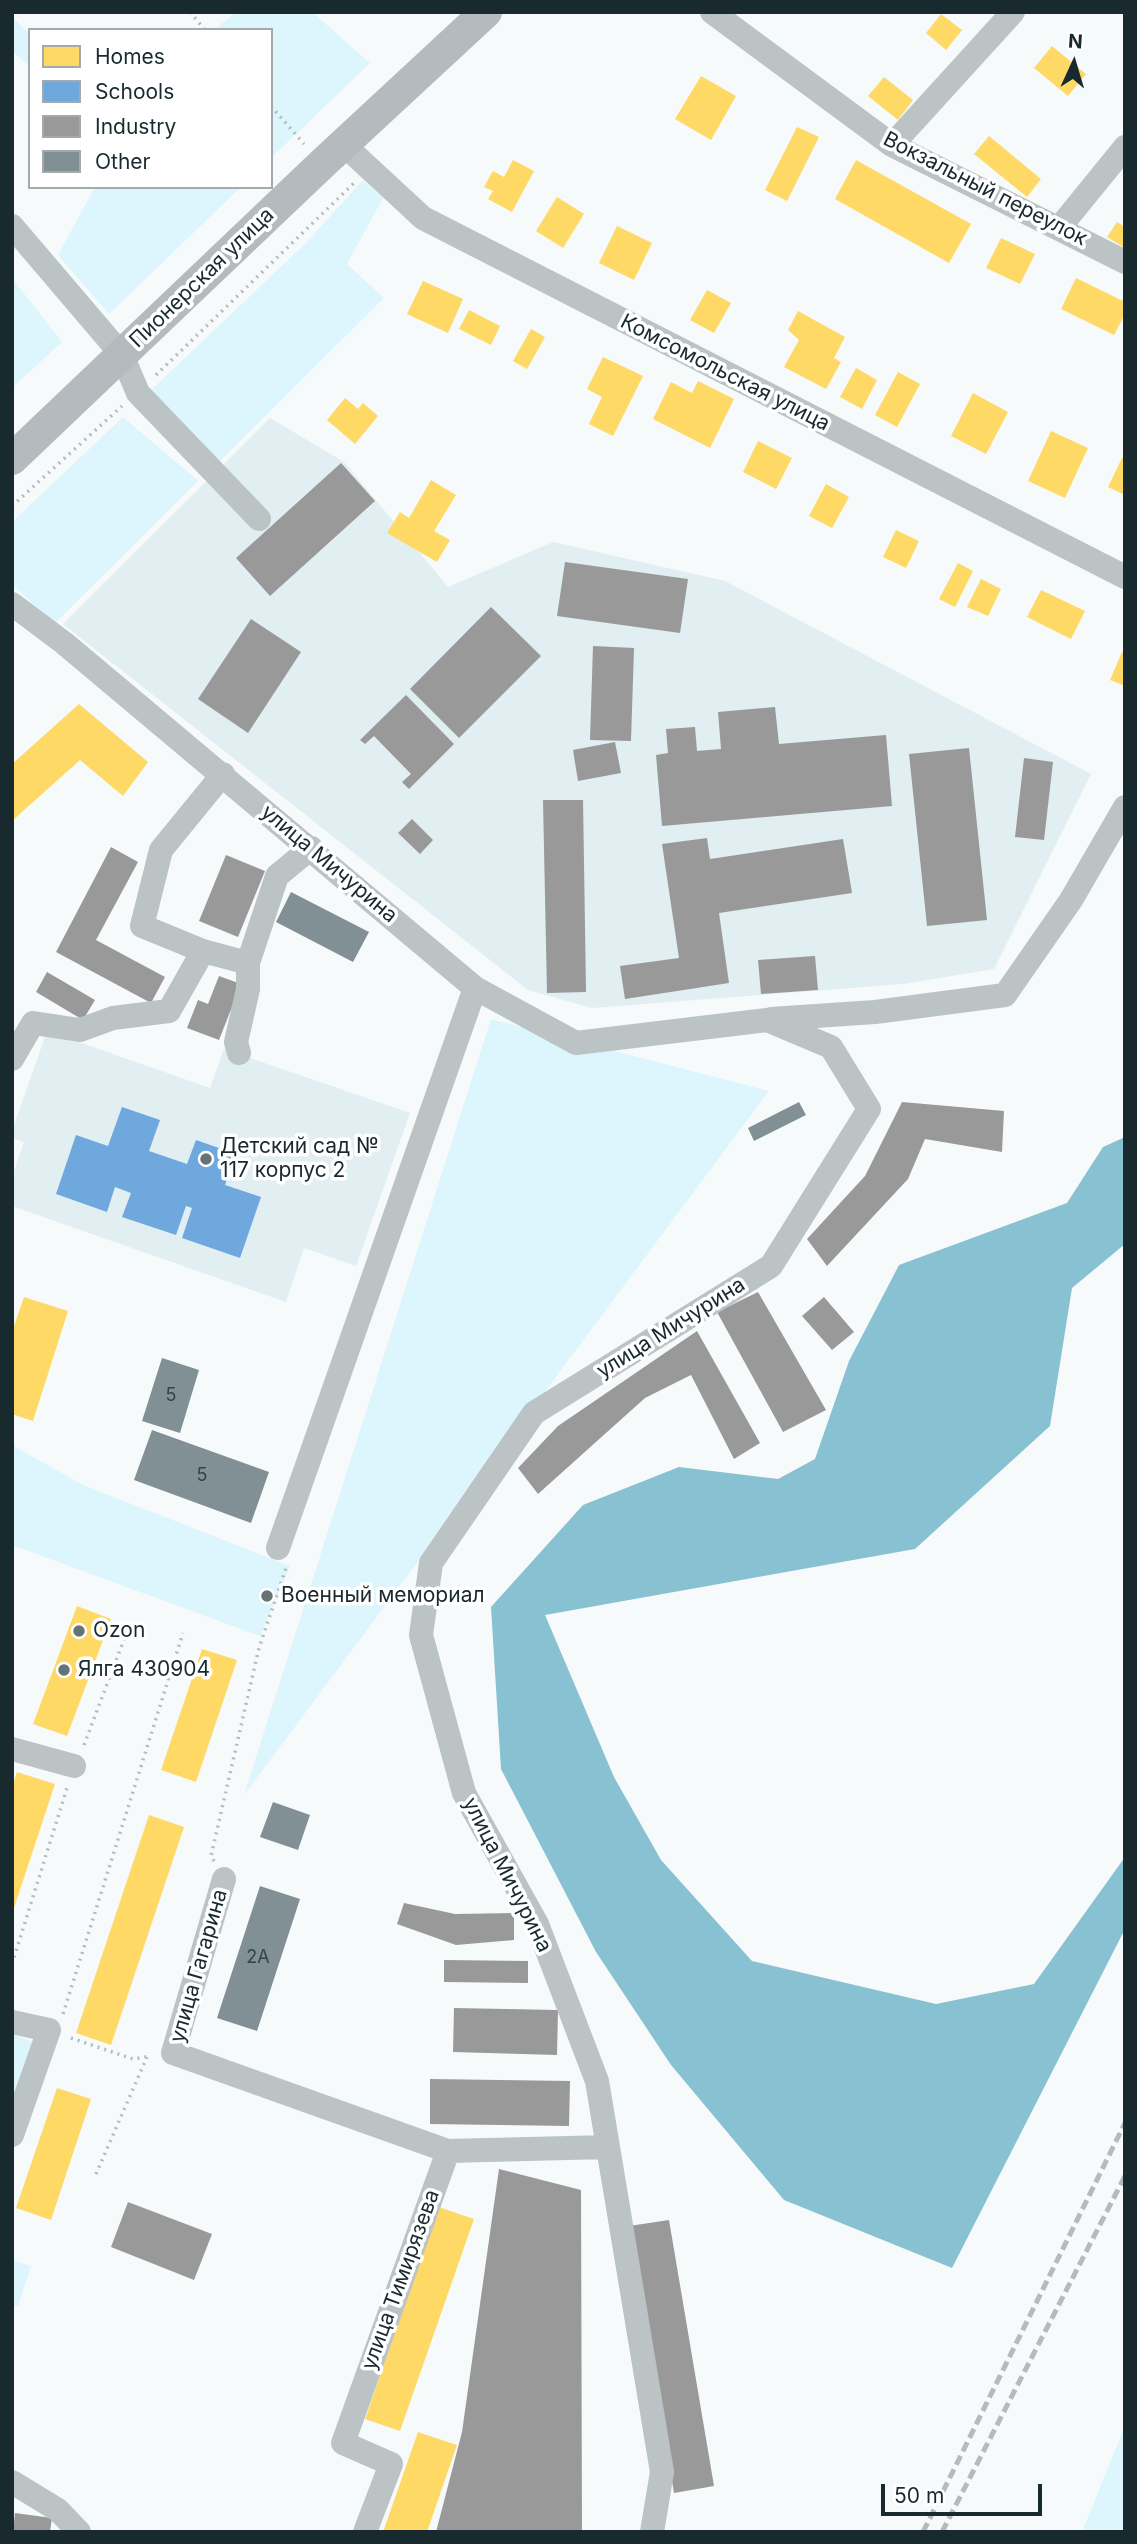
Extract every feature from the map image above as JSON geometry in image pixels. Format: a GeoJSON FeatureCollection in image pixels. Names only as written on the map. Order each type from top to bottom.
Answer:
{"type":"FeatureCollection","features":[{"type":"Feature","properties":{"kind":"main road","name":"Пионерская улица"},"geometry":{"type":"LineString","coordinates":[[12,459],[472,17]]}},
{"type":"Feature","properties":{"kind":"street","name":"Вокзальный переулок"},"geometry":{"type":"LineString","coordinates":[[712,12],[892,145],[1060,226],[1125,262]]}},
{"type":"Feature","properties":{"kind":"street"},"geometry":{"type":"LineString","coordinates":[[892,145],[1013,12]]}},
{"type":"Feature","properties":{"kind":"street"},"geometry":{"type":"LineString","coordinates":[[1060,226],[1125,147]]}},
{"type":"Feature","properties":{"kind":"street","name":"Комсомольская улица"},"geometry":{"type":"LineString","coordinates":[[332,154],[369,169],[423,218],[1125,577]]}},
{"type":"Feature","properties":{"kind":"street"},"geometry":{"type":"LineString","coordinates":[[12,226],[122,355],[138,393],[259,519]]}},
{"type":"Feature","properties":{"kind":"street","name":"улица Мичурина"},"geometry":{"type":"LineString","coordinates":[[12,604],[64,643],[223,774],[475,988],[576,1043],[767,1020],[831,1047],[869,1109],[771,1266],[534,1413],[431,1563],[421,1635],[464,1793],[537,1924],[597,2081],[662,2472],[652,2532]]}},
{"type":"Feature","properties":{"kind":"street"},"geometry":{"type":"LineString","coordinates":[[223,774],[161,850],[142,926],[203,951],[248,963]]}},
{"type":"Feature","properties":{"kind":"street"},"geometry":{"type":"LineString","coordinates":[[767,1020],[875,1012],[1005,995],[1071,900],[1125,807]]}},
{"type":"Feature","properties":{"kind":"street"},"geometry":{"type":"LineString","coordinates":[[239,1054],[236,1042],[248,989],[248,963],[277,876],[311,848]]}},
{"type":"Feature","properties":{"kind":"street"},"geometry":{"type":"LineString","coordinates":[[12,1059],[33,1023],[80,1030],[113,1018],[169,1011],[203,951]]}},
{"type":"Feature","properties":{"kind":"street"},"geometry":{"type":"LineString","coordinates":[[278,1548],[475,988]]}},
{"type":"Feature","properties":{"kind":"street"},"geometry":{"type":"LineString","coordinates":[[12,1748],[74,1766]]}},
{"type":"Feature","properties":{"kind":"street","name":"улица Гагарина"},"geometry":{"type":"LineString","coordinates":[[173,2053],[224,1879]]}},
{"type":"Feature","properties":{"kind":"street"},"geometry":{"type":"LineString","coordinates":[[12,2022],[53,2032],[12,2135]]}},
{"type":"Feature","properties":{"kind":"street"},"geometry":{"type":"LineString","coordinates":[[173,2053],[448,2151],[608,2147]]}},
{"type":"Feature","properties":{"kind":"street","name":"улица Тимирязева"},"geometry":{"type":"LineString","coordinates":[[365,2532],[391,2464],[343,2443],[448,2151]]}},
{"type":"Feature","properties":{"kind":"street"},"geometry":{"type":"LineString","coordinates":[[12,2482],[58,2510],[79,2532]]}},
{"type":"Feature","properties":{"kind":"path"},"geometry":{"type":"LineString","coordinates":[[190,12],[203,28]]}},
{"type":"Feature","properties":{"kind":"path"},"geometry":{"type":"LineString","coordinates":[[273,108],[332,154]]}},
{"type":"Feature","properties":{"kind":"path"},"geometry":{"type":"LineString","coordinates":[[12,506],[138,393],[232,298],[292,247],[369,169]]}},
{"type":"Feature","properties":{"kind":"path"},"geometry":{"type":"LineString","coordinates":[[12,1964],[74,1766],[128,1629]]}},
{"type":"Feature","properties":{"kind":"path"},"geometry":{"type":"LineString","coordinates":[[173,2053],[133,2059],[53,2032],[183,1633]]}},
{"type":"Feature","properties":{"kind":"path"},"geometry":{"type":"LineString","coordinates":[[96,2174],[147,2057]]}},
{"type":"Feature","properties":{"kind":"shaded area"},"geometry":{"type":"Polygon","coordinates":[[[236,12],[312,12],[370,63],[273,156],[273,28],[216,28],[236,12]]]}},
{"type":"Feature","properties":{"kind":"shaded area"},"geometry":{"type":"Polygon","coordinates":[[[12,17],[28,32],[28,65],[12,51],[12,17]]]}},
{"type":"Feature","properties":{"kind":"shaded area"},"geometry":{"type":"Polygon","coordinates":[[[363,180],[383,198],[347,264],[384,298],[215,466],[147,394],[307,242],[363,180]]]}},
{"type":"Feature","properties":{"kind":"shaded area"},"geometry":{"type":"Polygon","coordinates":[[[94,189],[239,189],[109,314],[58,255],[94,189]]]}},
{"type":"Feature","properties":{"kind":"shaded area"},"geometry":{"type":"Polygon","coordinates":[[[12,278],[62,342],[12,388],[12,278]]]}},
{"type":"Feature","properties":{"kind":"shaded area"},"geometry":{"type":"Polygon","coordinates":[[[123,417],[198,481],[54,624],[12,584],[12,522],[123,417]]]}},
{"type":"Feature","properties":{"kind":"shaded area"},"geometry":{"type":"Polygon","coordinates":[[[270,418],[344,462],[448,587],[553,542],[725,581],[1091,774],[994,969],[902,984],[592,1008],[528,990],[63,624],[270,418]]]}},
{"type":"Feature","properties":{"kind":"shaded area"},"geometry":{"type":"Polygon","coordinates":[[[491,1019],[769,1091],[244,1795],[491,1019]]]}},
{"type":"Feature","properties":{"kind":"shaded area","name":"Детский сад № 117 корпус 2"},"geometry":{"type":"Polygon","coordinates":[[[47,1031],[210,1088],[224,1049],[410,1113],[356,1266],[304,1248],[286,1302],[12,1206],[12,1177],[24,1142],[12,1138],[12,1131],[47,1031]]]}},
{"type":"Feature","properties":{"kind":"shaded area"},"geometry":{"type":"Polygon","coordinates":[[[12,1445],[83,1485],[290,1566],[260,1636],[12,1545],[12,1445]]]}},
{"type":"Feature","properties":{"kind":"shaded area"},"geometry":{"type":"Polygon","coordinates":[[[12,2034],[39,2044],[12,2111],[12,2034]]]}},
{"type":"Feature","properties":{"kind":"shaded area"},"geometry":{"type":"Polygon","coordinates":[[[12,2260],[31,2266],[18,2306],[12,2305],[12,2260]]]}},
{"type":"Feature","properties":{"kind":"shaded area"},"geometry":{"type":"Polygon","coordinates":[[[1125,2426],[1125,2532],[1082,2532],[1125,2426]]]}},
{"type":"Feature","properties":{"kind":"water"},"geometry":{"type":"Polygon","coordinates":[[[1125,1137],[1125,1244],[1072,1288],[1050,1426],[915,1549],[545,1615],[614,1777],[661,1860],[752,1961],[936,2004],[1034,1984],[1125,1857],[1125,1929],[952,2268],[784,2200],[671,2065],[596,1952],[501,1769],[491,1607],[583,1505],[679,1467],[778,1479],[815,1459],[849,1361],[899,1265],[1067,1203],[1103,1147],[1125,1137]]]}},
{"type":"Feature","properties":{"kind":"building: Homes"},"geometry":{"type":"Polygon","coordinates":[[[941,14],[962,30],[946,50],[926,33],[941,14]]]}},
{"type":"Feature","properties":{"kind":"building: Homes"},"geometry":{"type":"Polygon","coordinates":[[[1052,46],[1086,74],[1068,96],[1034,68],[1052,46]]]}},
{"type":"Feature","properties":{"kind":"building: Homes"},"geometry":{"type":"Polygon","coordinates":[[[701,76],[736,96],[711,140],[675,119],[701,76]]]}},
{"type":"Feature","properties":{"kind":"building: Homes"},"geometry":{"type":"Polygon","coordinates":[[[884,77],[913,100],[898,120],[868,96],[884,77]]]}},
{"type":"Feature","properties":{"kind":"building: Homes"},"geometry":{"type":"Polygon","coordinates":[[[797,127],[819,137],[787,201],[765,190],[797,127]]]}},
{"type":"Feature","properties":{"kind":"building: Homes"},"geometry":{"type":"Polygon","coordinates":[[[989,136],[1041,179],[1027,197],[974,154],[989,136]]]}},
{"type":"Feature","properties":{"kind":"building: Homes"},"geometry":{"type":"Polygon","coordinates":[[[513,160],[534,171],[512,212],[488,199],[493,191],[484,187],[493,171],[504,177],[513,160]]]}},
{"type":"Feature","properties":{"kind":"building: Homes"},"geometry":{"type":"Polygon","coordinates":[[[856,160],[971,224],[949,263],[835,199],[856,160]]]}},
{"type":"Feature","properties":{"kind":"building: Homes"},"geometry":{"type":"Polygon","coordinates":[[[557,197],[584,214],[563,248],[536,231],[557,197]]]}},
{"type":"Feature","properties":{"kind":"building: Homes"},"geometry":{"type":"Polygon","coordinates":[[[1117,222],[1125,227],[1125,248],[1107,237],[1117,222]]]}},
{"type":"Feature","properties":{"kind":"building: Homes"},"geometry":{"type":"Polygon","coordinates":[[[617,226],[652,243],[634,280],[599,263],[617,226]]]}},
{"type":"Feature","properties":{"kind":"building: Homes"},"geometry":{"type":"Polygon","coordinates":[[[1001,238],[1035,254],[1020,284],[986,268],[1001,238]]]}},
{"type":"Feature","properties":{"kind":"building: Homes"},"geometry":{"type":"Polygon","coordinates":[[[1076,278],[1125,302],[1125,314],[1114,335],[1061,309],[1076,278]]]}},
{"type":"Feature","properties":{"kind":"building: Homes"},"geometry":{"type":"Polygon","coordinates":[[[423,281],[463,299],[448,333],[407,314],[423,281]]]}},
{"type":"Feature","properties":{"kind":"building: Homes"},"geometry":{"type":"Polygon","coordinates":[[[707,290],[731,303],[714,333],[690,320],[707,290]]]}},
{"type":"Feature","properties":{"kind":"building: Homes"},"geometry":{"type":"Polygon","coordinates":[[[469,310],[500,326],[491,345],[459,329],[469,310]]]}},
{"type":"Feature","properties":{"kind":"building: Homes"},"geometry":{"type":"Polygon","coordinates":[[[798,311],[845,337],[834,358],[841,362],[826,389],[784,367],[799,340],[788,330],[798,311]]]}},
{"type":"Feature","properties":{"kind":"building: Homes"},"geometry":{"type":"Polygon","coordinates":[[[531,329],[545,337],[527,369],[513,361],[531,329]]]}},
{"type":"Feature","properties":{"kind":"building: Homes"},"geometry":{"type":"Polygon","coordinates":[[[603,357],[643,376],[613,436],[589,424],[602,397],[587,389],[603,357]]]}},
{"type":"Feature","properties":{"kind":"building: Homes"},"geometry":{"type":"Polygon","coordinates":[[[856,368],[877,380],[862,409],[840,397],[856,368]]]}},
{"type":"Feature","properties":{"kind":"building: Homes"},"geometry":{"type":"Polygon","coordinates":[[[898,372],[920,384],[897,427],[875,415],[898,372]]]}},
{"type":"Feature","properties":{"kind":"building: Homes"},"geometry":{"type":"Polygon","coordinates":[[[698,381],[734,399],[710,448],[653,419],[671,382],[692,393],[698,381]]]}},
{"type":"Feature","properties":{"kind":"building: Homes"},"geometry":{"type":"Polygon","coordinates":[[[973,393],[1008,412],[986,454],[951,436],[973,393]]]}},
{"type":"Feature","properties":{"kind":"building: Homes"},"geometry":{"type":"Polygon","coordinates":[[[345,398],[358,409],[363,403],[378,416],[355,444],[327,420],[345,398]]]}},
{"type":"Feature","properties":{"kind":"building: Homes"},"geometry":{"type":"Polygon","coordinates":[[[1051,431],[1088,448],[1065,498],[1028,481],[1051,431]]]}},
{"type":"Feature","properties":{"kind":"building: Homes"},"geometry":{"type":"Polygon","coordinates":[[[758,441],[792,458],[776,489],[743,472],[758,441]]]}},
{"type":"Feature","properties":{"kind":"building: Homes"},"geometry":{"type":"Polygon","coordinates":[[[1122,458],[1125,459],[1125,495],[1108,487],[1122,458]]]}},
{"type":"Feature","properties":{"kind":"building: Homes"},"geometry":{"type":"Polygon","coordinates":[[[431,480],[456,495],[434,531],[450,540],[437,562],[387,533],[400,512],[409,518],[431,480]]]}},
{"type":"Feature","properties":{"kind":"building: Homes"},"geometry":{"type":"Polygon","coordinates":[[[826,484],[849,497],[832,528],[809,516],[826,484]]]}},
{"type":"Feature","properties":{"kind":"building: Homes"},"geometry":{"type":"Polygon","coordinates":[[[896,530],[919,541],[906,568],[883,557],[896,530]]]}},
{"type":"Feature","properties":{"kind":"building: Homes"},"geometry":{"type":"Polygon","coordinates":[[[958,563],[973,571],[955,607],[939,599],[958,563]]]}},
{"type":"Feature","properties":{"kind":"building: Homes"},"geometry":{"type":"Polygon","coordinates":[[[981,579],[1001,589],[988,616],[967,607],[981,579]]]}},
{"type":"Feature","properties":{"kind":"building: Homes"},"geometry":{"type":"Polygon","coordinates":[[[1041,590],[1085,611],[1071,639],[1027,617],[1041,590]]]}},
{"type":"Feature","properties":{"kind":"building: Homes"},"geometry":{"type":"Polygon","coordinates":[[[1122,652],[1125,653],[1125,686],[1110,680],[1122,652]]]}},
{"type":"Feature","properties":{"kind":"building: Homes"},"geometry":{"type":"Polygon","coordinates":[[[79,704],[148,762],[123,796],[80,760],[12,821],[12,764],[79,704]]]}},
{"type":"Feature","properties":{"kind":"building: Homes"},"geometry":{"type":"Polygon","coordinates":[[[24,1297],[68,1311],[33,1421],[12,1414],[12,1332],[24,1297]]]}},
{"type":"Feature","properties":{"kind":"building: Homes"},"geometry":{"type":"Polygon","coordinates":[[[77,1606],[111,1619],[67,1736],[33,1724],[77,1606]]]}},
{"type":"Feature","properties":{"kind":"building: Homes"},"geometry":{"type":"Polygon","coordinates":[[[202,1649],[237,1660],[196,1782],[161,1770],[202,1649]]]}},
{"type":"Feature","properties":{"kind":"building: Homes"},"geometry":{"type":"Polygon","coordinates":[[[17,1772],[55,1784],[13,1911],[12,1787],[17,1772]]]}},
{"type":"Feature","properties":{"kind":"building: Homes"},"geometry":{"type":"Polygon","coordinates":[[[149,1815],[184,1827],[111,2045],[76,2033],[149,1815]]]}},
{"type":"Feature","properties":{"kind":"building: Homes"},"geometry":{"type":"Polygon","coordinates":[[[57,2088],[91,2099],[51,2220],[16,2208],[57,2088]]]}},
{"type":"Feature","properties":{"kind":"building: Homes"},"geometry":{"type":"Polygon","coordinates":[[[439,2207],[474,2219],[400,2431],[365,2419],[439,2207]]]}},
{"type":"Feature","properties":{"kind":"building: Homes"},"geometry":{"type":"Polygon","coordinates":[[[418,2432],[457,2445],[427,2532],[383,2532],[418,2432]]]}},
{"type":"Feature","properties":{"kind":"building: Schools"},"geometry":{"type":"Polygon","coordinates":[[[122,1107],[160,1120],[149,1151],[187,1164],[196,1140],[236,1154],[225,1185],[261,1197],[240,1258],[182,1238],[192,1208],[186,1206],[176,1235],[122,1217],[131,1193],[115,1187],[107,1212],[56,1194],[76,1135],[108,1146],[122,1107]]]}},
{"type":"Feature","properties":{"kind":"building: Industry"},"geometry":{"type":"Polygon","coordinates":[[[341,463],[375,501],[270,596],[236,558],[341,463]]]}},
{"type":"Feature","properties":{"kind":"building: Industry"},"geometry":{"type":"Polygon","coordinates":[[[565,562],[688,579],[680,633],[557,616],[565,562]]]}},
{"type":"Feature","properties":{"kind":"building: Industry"},"geometry":{"type":"Polygon","coordinates":[[[491,607],[541,656],[459,738],[410,689],[491,607]]]}},
{"type":"Feature","properties":{"kind":"building: Industry"},"geometry":{"type":"Polygon","coordinates":[[[251,619],[301,652],[248,733],[198,699],[251,619]]]}},
{"type":"Feature","properties":{"kind":"building: Industry"},"geometry":{"type":"Polygon","coordinates":[[[593,646],[634,648],[631,741],[590,740],[593,646]]]}},
{"type":"Feature","properties":{"kind":"building: Industry"},"geometry":{"type":"Polygon","coordinates":[[[406,695],[454,744],[409,789],[402,782],[411,774],[374,736],[365,744],[360,740],[406,695]]]}},
{"type":"Feature","properties":{"kind":"building: Industry"},"geometry":{"type":"Polygon","coordinates":[[[775,707],[779,744],[886,735],[892,806],[662,826],[656,755],[668,753],[666,729],[695,727],[697,751],[721,749],[718,712],[775,707]]]}},
{"type":"Feature","properties":{"kind":"building: Industry"},"geometry":{"type":"Polygon","coordinates":[[[615,742],[621,773],[578,781],[573,750],[615,742]]]}},
{"type":"Feature","properties":{"kind":"building: Industry"},"geometry":{"type":"Polygon","coordinates":[[[969,748],[987,920],[927,926],[909,754],[969,748]]]}},
{"type":"Feature","properties":{"kind":"building: Industry"},"geometry":{"type":"Polygon","coordinates":[[[1024,758],[1053,762],[1044,840],[1015,837],[1024,758]]]}},
{"type":"Feature","properties":{"kind":"building: Industry"},"geometry":{"type":"Polygon","coordinates":[[[543,800],[583,800],[586,992],[547,993],[543,800]]]}},
{"type":"Feature","properties":{"kind":"building: Industry"},"geometry":{"type":"Polygon","coordinates":[[[412,819],[433,840],[420,854],[398,833],[412,819]]]}},
{"type":"Feature","properties":{"kind":"building: Industry"},"geometry":{"type":"Polygon","coordinates":[[[707,838],[710,859],[843,839],[852,893],[719,913],[729,983],[625,999],[620,966],[679,958],[662,844],[707,838]]]}},
{"type":"Feature","properties":{"kind":"building: Industry"},"geometry":{"type":"Polygon","coordinates":[[[111,847],[138,862],[96,940],[165,977],[151,1003],[56,952],[111,847]]]}},
{"type":"Feature","properties":{"kind":"building: Industry"},"geometry":{"type":"Polygon","coordinates":[[[226,855],[265,871],[238,937],[199,921],[226,855]]]}},
{"type":"Feature","properties":{"kind":"building: Industry"},"geometry":{"type":"Polygon","coordinates":[[[815,956],[818,990],[761,994],[758,960],[815,956]]]}},
{"type":"Feature","properties":{"kind":"building: Industry"},"geometry":{"type":"Polygon","coordinates":[[[47,972],[95,1000],[83,1020],[36,992],[47,972]]]}},
{"type":"Feature","properties":{"kind":"building: Industry"},"geometry":{"type":"Polygon","coordinates":[[[219,976],[241,984],[219,1040],[187,1028],[198,1000],[208,1004],[219,976]]]}},
{"type":"Feature","properties":{"kind":"building: Industry"},"geometry":{"type":"Polygon","coordinates":[[[902,1102],[1004,1111],[1002,1152],[925,1139],[908,1179],[827,1266],[807,1239],[865,1176],[902,1102]]]}},
{"type":"Feature","properties":{"kind":"building: Industry"},"geometry":{"type":"Polygon","coordinates":[[[758,1292],[826,1410],[783,1432],[717,1312],[758,1292]]]}},
{"type":"Feature","properties":{"kind":"building: Industry"},"geometry":{"type":"Polygon","coordinates":[[[824,1297],[854,1332],[832,1350],[802,1316],[824,1297]]]}},
{"type":"Feature","properties":{"kind":"building: Industry"},"geometry":{"type":"Polygon","coordinates":[[[697,1331],[760,1443],[734,1459],[691,1375],[645,1398],[538,1494],[518,1468],[558,1426],[697,1331]]]}},
{"type":"Feature","properties":{"kind":"building: Industry"},"geometry":{"type":"Polygon","coordinates":[[[404,1903],[455,1914],[514,1913],[514,1940],[456,1945],[397,1924],[404,1903]]]}},
{"type":"Feature","properties":{"kind":"building: Industry"},"geometry":{"type":"Polygon","coordinates":[[[444,1960],[528,1961],[528,1983],[444,1982],[444,1960]]]}},
{"type":"Feature","properties":{"kind":"building: Industry"},"geometry":{"type":"Polygon","coordinates":[[[454,2008],[558,2010],[557,2055],[453,2052],[454,2008]]]}},
{"type":"Feature","properties":{"kind":"building: Industry"},"geometry":{"type":"Polygon","coordinates":[[[430,2079],[570,2081],[569,2126],[430,2124],[430,2079]]]}},
{"type":"Feature","properties":{"kind":"building: Industry"},"geometry":{"type":"Polygon","coordinates":[[[499,2169],[581,2190],[582,2532],[436,2532],[462,2432],[499,2169]]]}},
{"type":"Feature","properties":{"kind":"building: Industry"},"geometry":{"type":"Polygon","coordinates":[[[128,2202],[212,2234],[194,2280],[111,2247],[128,2202]]]}},
{"type":"Feature","properties":{"kind":"building: Industry"},"geometry":{"type":"Polygon","coordinates":[[[669,2220],[714,2486],[674,2493],[629,2226],[669,2220]]]}},
{"type":"Feature","properties":{"kind":"building: Industry"},"geometry":{"type":"Polygon","coordinates":[[[15,2513],[52,2518],[50,2532],[13,2532],[15,2513]]]}},
{"type":"Feature","properties":{"kind":"building: Other"},"geometry":{"type":"Polygon","coordinates":[[[291,892],[369,932],[353,962],[276,922],[291,892]]]}},
{"type":"Feature","properties":{"kind":"building: Other"},"geometry":{"type":"Polygon","coordinates":[[[799,1102],[806,1115],[754,1141],[748,1128],[799,1102]]]}},
{"type":"Feature","properties":{"kind":"building: Other"},"geometry":{"type":"Polygon","coordinates":[[[162,1358],[199,1370],[180,1433],[142,1421],[162,1358]]]}},
{"type":"Feature","properties":{"kind":"building: Other"},"geometry":{"type":"Polygon","coordinates":[[[152,1430],[269,1472],[251,1523],[134,1480],[152,1430]]]}},
{"type":"Feature","properties":{"kind":"building: Other"},"geometry":{"type":"Polygon","coordinates":[[[273,1802],[310,1815],[298,1850],[260,1837],[273,1802]]]}},
{"type":"Feature","properties":{"kind":"building: Other"},"geometry":{"type":"Polygon","coordinates":[[[260,1886],[300,1899],[257,2031],[217,2018],[260,1886]]]}},
{"type":"Feature","properties":{"kind":"railway"},"geometry":{"type":"LineString","coordinates":[[923,2532],[1125,2123]]}},
{"type":"Feature","properties":{"kind":"railway"},"geometry":{"type":"LineString","coordinates":[[942,2532],[1125,2176]]}},
{"type":"Feature","properties":{"kind":"place","name":"Детский сад № 117 корпус 2"},"geometry":{"type":"Point","coordinates":[206,1159]}},
{"type":"Feature","properties":{"kind":"place","name":"Военный мемориал"},"geometry":{"type":"Point","coordinates":[267,1596]}},
{"type":"Feature","properties":{"kind":"place","name":"Ozon"},"geometry":{"type":"Point","coordinates":[79,1631]}},
{"type":"Feature","properties":{"kind":"place","name":"Ялга 430904"},"geometry":{"type":"Point","coordinates":[64,1670]}}]}
